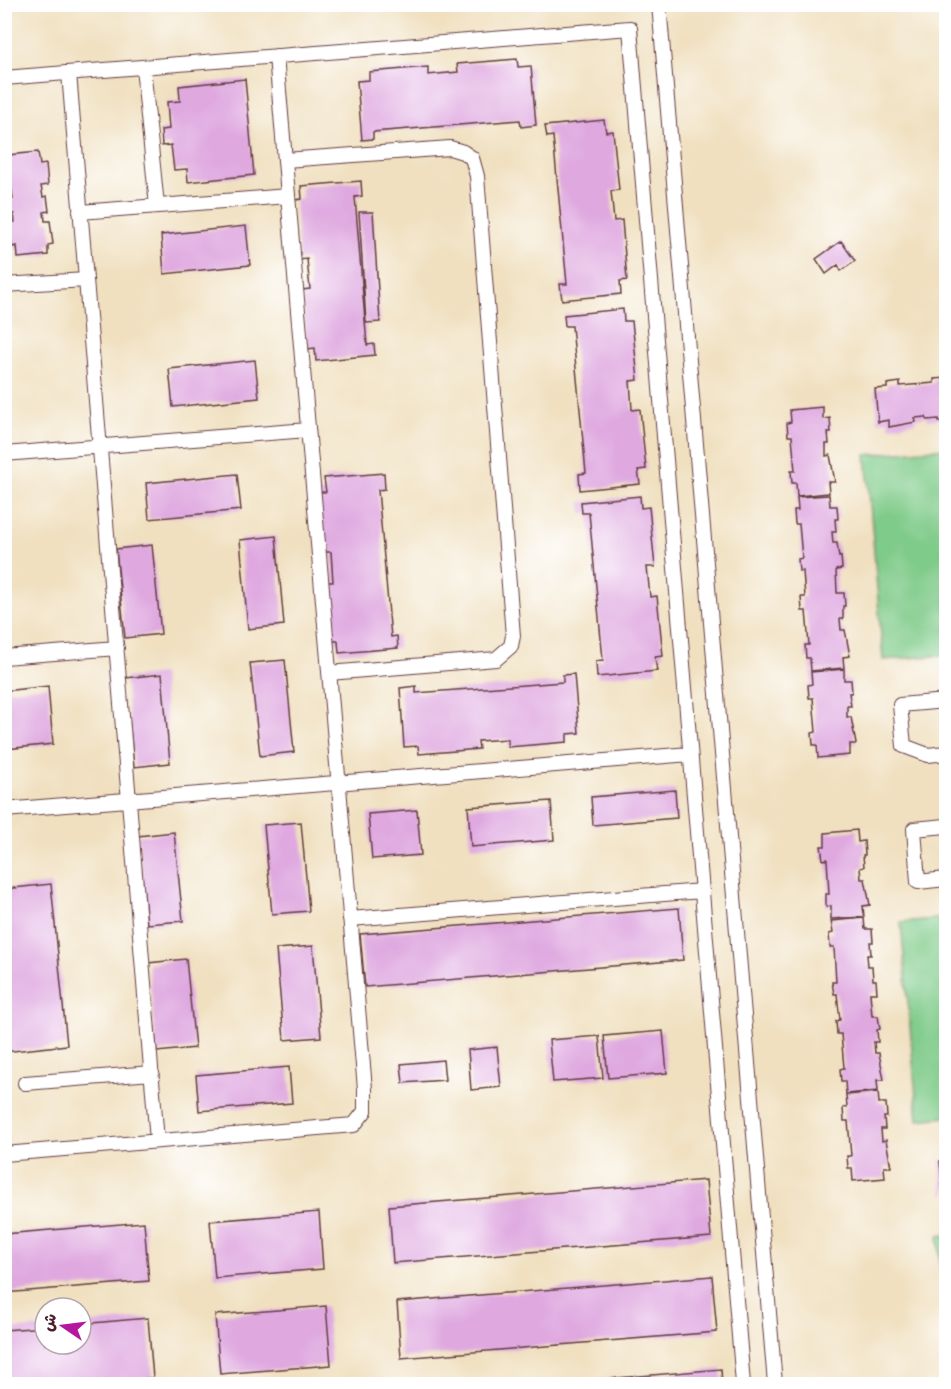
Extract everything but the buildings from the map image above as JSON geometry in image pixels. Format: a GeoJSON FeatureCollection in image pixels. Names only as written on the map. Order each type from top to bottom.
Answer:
{"type":"FeatureCollection","features":[{"type":"Feature","properties":{"kind":"lane"},"geometry":{"type":"LineString","coordinates":[[658,4],[775,1384]]}},
{"type":"Feature","properties":{"kind":"lane"},"geometry":{"type":"LineString","coordinates":[[4,78],[630,28],[743,1384]]}},
{"type":"Feature","properties":{"kind":"lane"},"geometry":{"type":"LineString","coordinates":[[4,1154],[354,1125],[365,1111],[365,1089],[276,56]]}},
{"type":"Feature","properties":{"kind":"lane"},"geometry":{"type":"LineString","coordinates":[[143,67],[157,206]]}},
{"type":"Feature","properties":{"kind":"lane"},"geometry":{"type":"LineString","coordinates":[[69,73],[157,1141]]}},
{"type":"Feature","properties":{"kind":"lane"},"geometry":{"type":"LineString","coordinates":[[285,160],[450,148],[472,158],[478,188],[512,629],[511,646],[496,659],[329,674]]}},
{"type":"Feature","properties":{"kind":"lane"},"geometry":{"type":"LineString","coordinates":[[80,212],[288,196]]}},
{"type":"Feature","properties":{"kind":"lane"},"geometry":{"type":"LineString","coordinates":[[4,285],[86,280]]}},
{"type":"Feature","properties":{"kind":"lane"},"geometry":{"type":"LineString","coordinates":[[4,454],[308,430]]}},
{"type":"Feature","properties":{"kind":"lane"},"geometry":{"type":"LineString","coordinates":[[4,657],[117,648]]}},
{"type":"Feature","properties":{"kind":"lane"},"geometry":{"type":"LineString","coordinates":[[946,701],[900,705],[904,746],[928,755],[946,753]]}},
{"type":"Feature","properties":{"kind":"lane"},"geometry":{"type":"LineString","coordinates":[[4,810],[690,754]]}},
{"type":"Feature","properties":{"kind":"lane"},"geometry":{"type":"LineString","coordinates":[[946,826],[914,829],[918,882],[946,879]]}},
{"type":"Feature","properties":{"kind":"lane"},"geometry":{"type":"LineString","coordinates":[[350,919],[702,891]]}},
{"type":"Feature","properties":{"kind":"lane"},"geometry":{"type":"LineString","coordinates":[[25,1083],[152,1073]]}},
{"type":"Feature","properties":{"kind":"green space"},"geometry":{"type":"Polygon","coordinates":[[[946,448],[946,655],[883,660],[866,455],[946,448]]]}},
{"type":"Feature","properties":{"kind":"green space"},"geometry":{"type":"Polygon","coordinates":[[[946,918],[946,1117],[918,1120],[901,922],[946,918]]]}},
{"type":"Feature","properties":{"kind":"green space"},"geometry":{"type":"Polygon","coordinates":[[[946,1235],[946,1325],[938,1236],[946,1235]]]}}]}
